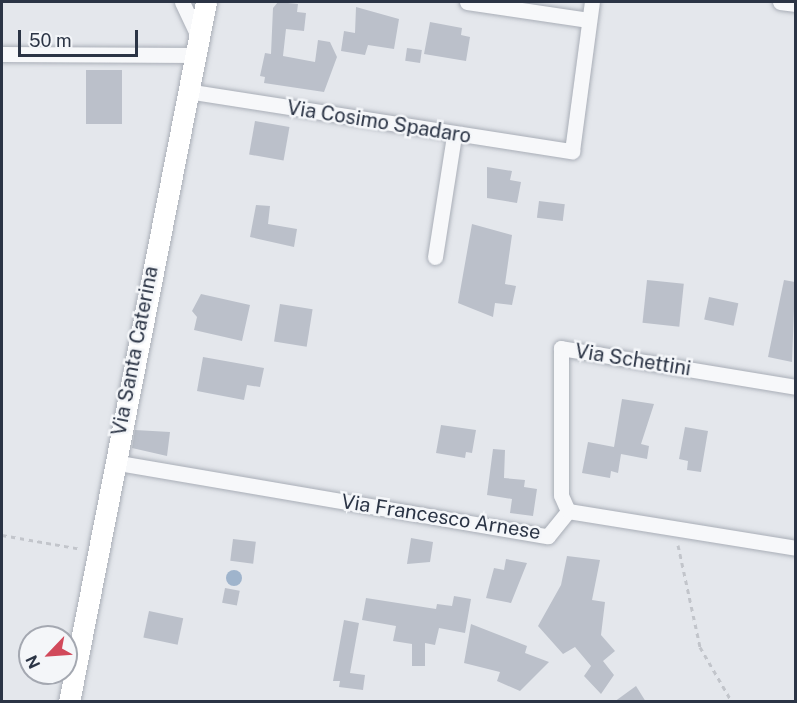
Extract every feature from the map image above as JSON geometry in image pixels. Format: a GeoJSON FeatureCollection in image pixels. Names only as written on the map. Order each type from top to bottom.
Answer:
{"type":"FeatureCollection","features":[{"type":"Feature","properties":{"kind":"street"},"geometry":{"type":"LineString","coordinates":[[2,54],[198,47],[182,2]]}},
{"type":"Feature","properties":{"kind":"street","name":"Via Santa Caterina"},"geometry":{"type":"LineString","coordinates":[[69,702],[95,551],[206,2]]}},
{"type":"Feature","properties":{"kind":"street"},"geometry":{"type":"LineString","coordinates":[[467,2],[589,20],[592,2]]}},
{"type":"Feature","properties":{"kind":"street"},"geometry":{"type":"LineString","coordinates":[[780,2],[795,4]]}},
{"type":"Feature","properties":{"kind":"street","name":"Via Cosimo Spadaro"},"geometry":{"type":"LineString","coordinates":[[187,91],[454,135],[572,151],[589,20]]}},
{"type":"Feature","properties":{"kind":"street"},"geometry":{"type":"LineString","coordinates":[[435,257],[454,135]]}},
{"type":"Feature","properties":{"kind":"street","name":"Via Schettini"},"geometry":{"type":"LineString","coordinates":[[568,511],[561,495],[561,348],[795,387]]}},
{"type":"Feature","properties":{"kind":"street","name":"Via Francesco Arnese"},"geometry":{"type":"LineString","coordinates":[[113,462],[548,536],[568,511],[673,526],[795,548]]}},
{"type":"Feature","properties":{"kind":"path"},"geometry":{"type":"LineString","coordinates":[[673,526],[700,647],[732,702]]}},
{"type":"Feature","properties":{"kind":"path"},"geometry":{"type":"LineString","coordinates":[[2,535],[95,551]]}},
{"type":"Feature","properties":{"kind":"water"},"geometry":{"type":"Polygon","coordinates":[[[234,570],[240,572],[242,578],[240,584],[234,586],[228,584],[226,578],[228,572],[234,570]]]}},
{"type":"Feature","properties":{"kind":"building"},"geometry":{"type":"Polygon","coordinates":[[[278,2],[298,4],[297,12],[306,13],[304,31],[286,29],[283,56],[315,62],[318,40],[330,42],[337,57],[324,92],[264,83],[265,77],[260,76],[265,53],[271,54],[273,8],[278,2]]]}},
{"type":"Feature","properties":{"kind":"building"},"geometry":{"type":"Polygon","coordinates":[[[356,7],[399,19],[394,49],[368,45],[365,55],[341,51],[344,31],[355,33],[356,7]]]}},
{"type":"Feature","properties":{"kind":"building"},"geometry":{"type":"Polygon","coordinates":[[[430,22],[462,28],[461,35],[470,37],[466,61],[424,54],[430,22]]]}},
{"type":"Feature","properties":{"kind":"building"},"geometry":{"type":"Polygon","coordinates":[[[407,48],[422,50],[420,63],[405,61],[407,48]]]}},
{"type":"Feature","properties":{"kind":"building"},"geometry":{"type":"Polygon","coordinates":[[[86,70],[122,70],[122,124],[86,124],[86,70]]]}},
{"type":"Feature","properties":{"kind":"building"},"geometry":{"type":"Polygon","coordinates":[[[255,121],[289,127],[284,161],[249,154],[255,121]]]}},
{"type":"Feature","properties":{"kind":"building"},"geometry":{"type":"Polygon","coordinates":[[[487,167],[512,171],[510,180],[521,182],[517,203],[487,198],[487,167]]]}},
{"type":"Feature","properties":{"kind":"building"},"geometry":{"type":"Polygon","coordinates":[[[539,201],[565,204],[563,221],[537,218],[539,201]]]}},
{"type":"Feature","properties":{"kind":"building"},"geometry":{"type":"Polygon","coordinates":[[[256,205],[270,206],[268,224],[297,229],[294,247],[250,237],[256,205]]]}},
{"type":"Feature","properties":{"kind":"building"},"geometry":{"type":"Polygon","coordinates":[[[472,224],[512,235],[505,284],[516,286],[512,305],[495,303],[493,317],[458,303],[472,224]]]}},
{"type":"Feature","properties":{"kind":"building"},"geometry":{"type":"Polygon","coordinates":[[[647,280],[684,284],[679,327],[643,323],[647,280]]]}},
{"type":"Feature","properties":{"kind":"building"},"geometry":{"type":"Polygon","coordinates":[[[784,280],[795,282],[792,362],[768,357],[784,280]]]}},
{"type":"Feature","properties":{"kind":"building"},"geometry":{"type":"Polygon","coordinates":[[[201,294],[250,305],[242,341],[194,330],[197,317],[192,311],[201,294]]]}},
{"type":"Feature","properties":{"kind":"building"},"geometry":{"type":"Polygon","coordinates":[[[709,297],[738,303],[734,326],[704,319],[709,297]]]}},
{"type":"Feature","properties":{"kind":"building"},"geometry":{"type":"Polygon","coordinates":[[[280,304],[313,309],[307,347],[274,342],[280,304]]]}},
{"type":"Feature","properties":{"kind":"building"},"geometry":{"type":"Polygon","coordinates":[[[203,357],[264,368],[260,387],[247,385],[244,400],[197,391],[203,357]]]}},
{"type":"Feature","properties":{"kind":"building"},"geometry":{"type":"Polygon","coordinates":[[[622,399],[654,404],[641,444],[649,446],[647,459],[621,454],[618,473],[611,471],[610,478],[582,473],[588,442],[614,447],[622,399]]]}},
{"type":"Feature","properties":{"kind":"building"},"geometry":{"type":"Polygon","coordinates":[[[441,425],[476,430],[472,453],[466,452],[465,458],[436,453],[441,425]]]}},
{"type":"Feature","properties":{"kind":"building"},"geometry":{"type":"Polygon","coordinates":[[[685,427],[708,431],[701,472],[687,470],[688,461],[679,459],[685,427]]]}},
{"type":"Feature","properties":{"kind":"building"},"geometry":{"type":"Polygon","coordinates":[[[135,430],[170,432],[167,456],[132,448],[135,430]]]}},
{"type":"Feature","properties":{"kind":"building"},"geometry":{"type":"Polygon","coordinates":[[[493,449],[505,450],[504,478],[525,480],[524,487],[537,489],[533,516],[510,513],[512,499],[487,495],[493,449]]]}},
{"type":"Feature","properties":{"kind":"building"},"geometry":{"type":"Polygon","coordinates":[[[411,538],[433,542],[430,562],[407,564],[411,538]]]}},
{"type":"Feature","properties":{"kind":"building"},"geometry":{"type":"Polygon","coordinates":[[[233,539],[256,542],[253,564],[230,561],[233,539]]]}},
{"type":"Feature","properties":{"kind":"building"},"geometry":{"type":"Polygon","coordinates":[[[567,556],[600,560],[592,600],[605,602],[601,635],[615,651],[603,661],[614,675],[601,694],[584,676],[591,666],[575,647],[563,654],[538,626],[561,585],[567,556]]]}},
{"type":"Feature","properties":{"kind":"building"},"geometry":{"type":"Polygon","coordinates":[[[506,559],[527,563],[511,603],[486,598],[494,568],[504,570],[506,559]]]}},
{"type":"Feature","properties":{"kind":"building"},"geometry":{"type":"Polygon","coordinates":[[[225,588],[240,591],[237,606],[222,603],[225,588]]]}},
{"type":"Feature","properties":{"kind":"building"},"geometry":{"type":"Polygon","coordinates":[[[454,596],[471,599],[465,633],[439,628],[435,645],[425,643],[425,666],[412,666],[412,644],[393,641],[396,626],[362,620],[366,598],[436,609],[437,604],[452,606],[454,596]]]}},
{"type":"Feature","properties":{"kind":"building"},"geometry":{"type":"Polygon","coordinates":[[[149,611],[183,618],[178,645],[143,637],[149,611]]]}},
{"type":"Feature","properties":{"kind":"building"},"geometry":{"type":"Polygon","coordinates":[[[344,620],[359,623],[350,673],[365,675],[363,690],[339,687],[340,681],[333,681],[344,620]]]}},
{"type":"Feature","properties":{"kind":"building"},"geometry":{"type":"Polygon","coordinates":[[[471,624],[527,646],[525,653],[549,662],[520,691],[497,681],[500,672],[464,663],[471,624]]]}},
{"type":"Feature","properties":{"kind":"building"},"geometry":{"type":"Polygon","coordinates":[[[636,686],[646,702],[614,702],[636,686]]]}}]}
